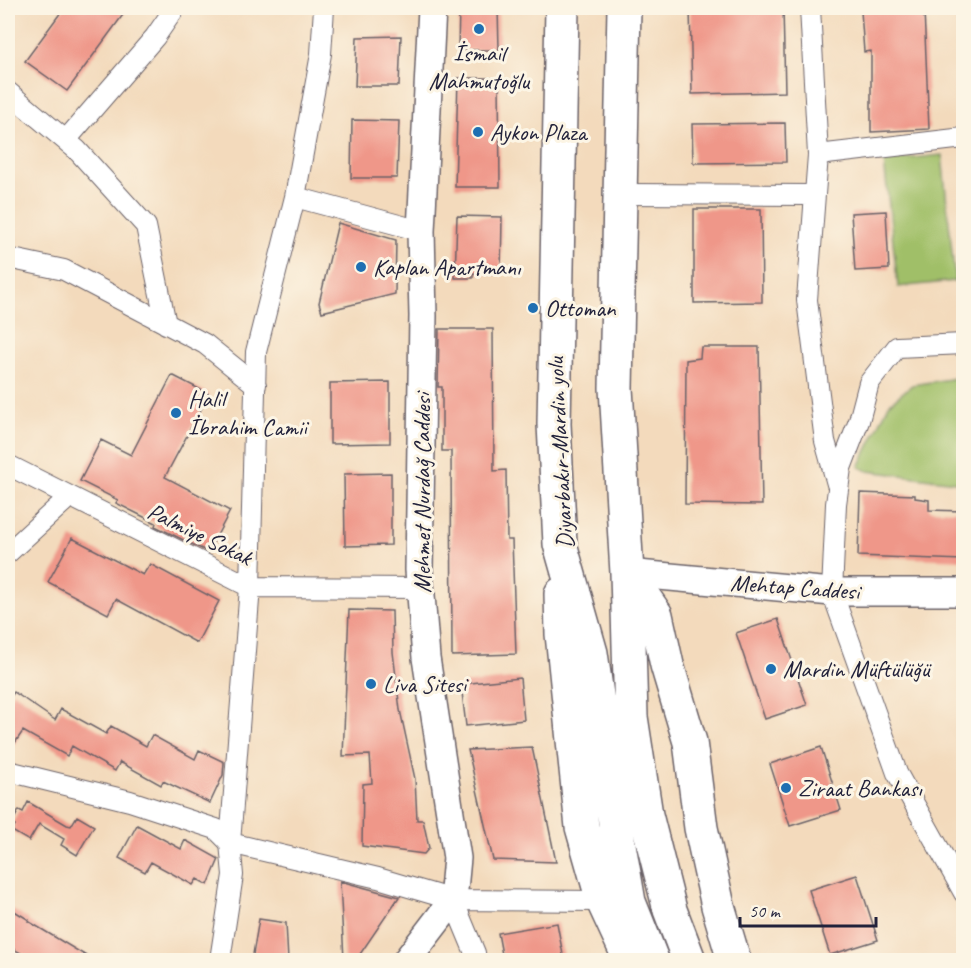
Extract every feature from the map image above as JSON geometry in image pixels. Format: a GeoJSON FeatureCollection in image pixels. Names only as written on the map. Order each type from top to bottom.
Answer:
{"type":"FeatureCollection","features":[{"type":"Feature","properties":{"kind":"highway","name":"Diyarbakır-Mardin yolu"},"geometry":{"type":"LineString","coordinates":[[562,8],[554,424],[560,544],[591,653],[629,902],[652,960]]}},
{"type":"Feature","properties":{"kind":"highway"},"geometry":{"type":"LineString","coordinates":[[624,8],[622,194],[616,388],[627,573],[631,717],[646,815],[670,910],[689,960]]}},
{"type":"Feature","properties":{"kind":"highway"},"geometry":{"type":"LineString","coordinates":[[560,544],[562,634],[582,827],[603,901],[629,960]]}},
{"type":"Feature","properties":{"kind":"highway"},"geometry":{"type":"LineString","coordinates":[[627,573],[656,615],[667,665],[690,742],[701,828],[718,906],[734,960]]}},
{"type":"Feature","properties":{"kind":"street"},"geometry":{"type":"LineString","coordinates":[[66,140],[155,37],[175,8]]}},
{"type":"Feature","properties":{"kind":"street"},"geometry":{"type":"LineString","coordinates":[[220,960],[233,875],[230,843],[250,587],[256,352],[295,197],[321,54],[324,8]]}},
{"type":"Feature","properties":{"kind":"street","name":"Mehmet Nurdağ Caddesi"},"geometry":{"type":"LineString","coordinates":[[432,8],[421,231],[421,588],[426,658],[457,858],[453,900]]}},
{"type":"Feature","properties":{"kind":"street"},"geometry":{"type":"LineString","coordinates":[[810,8],[818,155],[807,300],[825,441],[838,488]]}},
{"type":"Feature","properties":{"kind":"street"},"geometry":{"type":"LineString","coordinates":[[8,92],[66,140],[146,226],[166,324]]}},
{"type":"Feature","properties":{"kind":"street"},"geometry":{"type":"LineString","coordinates":[[818,155],[963,138]]}},
{"type":"Feature","properties":{"kind":"street"},"geometry":{"type":"LineString","coordinates":[[622,194],[815,195]]}},
{"type":"Feature","properties":{"kind":"street"},"geometry":{"type":"LineString","coordinates":[[295,197],[421,231]]}},
{"type":"Feature","properties":{"kind":"street"},"geometry":{"type":"LineString","coordinates":[[8,258],[64,270],[205,344],[256,385]]}},
{"type":"Feature","properties":{"kind":"street"},"geometry":{"type":"LineString","coordinates":[[963,344],[897,347],[869,383],[859,421],[841,468],[832,592],[897,773],[963,893]]}},
{"type":"Feature","properties":{"kind":"street","name":"Palmiye Sokak"},"geometry":{"type":"LineString","coordinates":[[8,465],[68,498],[250,587],[421,588]]}},
{"type":"Feature","properties":{"kind":"street"},"geometry":{"type":"LineString","coordinates":[[8,553],[68,498]]}},
{"type":"Feature","properties":{"kind":"street","name":"Mehtap Caddesi"},"geometry":{"type":"LineString","coordinates":[[627,573],[832,592],[963,592]]}},
{"type":"Feature","properties":{"kind":"street"},"geometry":{"type":"LineString","coordinates":[[8,771],[151,808],[216,829],[230,843],[378,878],[453,900],[603,901]]}},
{"type":"Feature","properties":{"kind":"street"},"geometry":{"type":"LineString","coordinates":[[407,960],[453,900]]}},
{"type":"Feature","properties":{"kind":"street"},"geometry":{"type":"LineString","coordinates":[[453,900],[475,952],[476,960]]}},
{"type":"Feature","properties":{"kind":"green space"},"geometry":{"type":"Polygon","coordinates":[[[942,155],[955,281],[898,287],[884,161],[942,155]]]}},
{"type":"Feature","properties":{"kind":"green space"},"geometry":{"type":"Polygon","coordinates":[[[963,377],[963,483],[868,471],[859,467],[889,404],[912,385],[963,377]]]}},
{"type":"Feature","properties":{"kind":"building"},"geometry":{"type":"Polygon","coordinates":[[[64,8],[128,8],[67,91],[25,61],[64,8]]]}},
{"type":"Feature","properties":{"kind":"building","name":"İsmail Mahmutoğlu"},"geometry":{"type":"Polygon","coordinates":[[[459,8],[498,8],[499,50],[458,50],[459,8]]]}},
{"type":"Feature","properties":{"kind":"building"},"geometry":{"type":"Polygon","coordinates":[[[690,8],[783,8],[785,92],[692,94],[690,8]]]}},
{"type":"Feature","properties":{"kind":"building"},"geometry":{"type":"Polygon","coordinates":[[[924,10],[929,129],[871,132],[871,51],[864,52],[861,11],[924,10]]]}},
{"type":"Feature","properties":{"kind":"building"},"geometry":{"type":"Polygon","coordinates":[[[401,36],[399,86],[355,86],[357,37],[401,36]]]}},
{"type":"Feature","properties":{"kind":"building","name":"Aykon Plaza"},"geometry":{"type":"Polygon","coordinates":[[[458,78],[499,78],[500,187],[455,187],[458,78]]]}},
{"type":"Feature","properties":{"kind":"building"},"geometry":{"type":"Polygon","coordinates":[[[352,120],[399,121],[397,178],[351,178],[352,120]]]}},
{"type":"Feature","properties":{"kind":"building"},"geometry":{"type":"Polygon","coordinates":[[[785,123],[786,162],[693,163],[692,124],[785,123]]]}},
{"type":"Feature","properties":{"kind":"building"},"geometry":{"type":"Polygon","coordinates":[[[694,209],[761,209],[762,302],[694,303],[694,209]]]}},
{"type":"Feature","properties":{"kind":"building"},"geometry":{"type":"Polygon","coordinates":[[[886,211],[889,269],[855,271],[851,213],[886,211]]]}},
{"type":"Feature","properties":{"kind":"building"},"geometry":{"type":"Polygon","coordinates":[[[457,216],[502,217],[501,274],[473,273],[473,278],[455,278],[457,216]]]}},
{"type":"Feature","properties":{"kind":"building","name":"Kaplan Apartmanı"},"geometry":{"type":"Polygon","coordinates":[[[338,223],[396,240],[395,294],[322,312],[319,303],[338,223]]]}},
{"type":"Feature","properties":{"kind":"building"},"geometry":{"type":"Polygon","coordinates":[[[439,329],[493,329],[494,471],[506,470],[507,540],[512,540],[516,654],[452,656],[451,451],[442,451],[442,387],[438,387],[439,329]]]}},
{"type":"Feature","properties":{"kind":"building"},"geometry":{"type":"Polygon","coordinates":[[[701,347],[759,347],[762,505],[685,504],[686,360],[700,358],[701,347]]]}},
{"type":"Feature","properties":{"kind":"building"},"geometry":{"type":"Polygon","coordinates":[[[172,375],[209,394],[165,477],[230,511],[208,552],[155,526],[156,523],[116,503],[118,500],[80,481],[101,440],[131,455],[172,375]]]}},
{"type":"Feature","properties":{"kind":"building"},"geometry":{"type":"Polygon","coordinates":[[[390,382],[390,443],[330,444],[330,383],[390,382]]]}},
{"type":"Feature","properties":{"kind":"building"},"geometry":{"type":"Polygon","coordinates":[[[391,473],[391,545],[345,546],[344,474],[391,473]]]}},
{"type":"Feature","properties":{"kind":"building"},"geometry":{"type":"Polygon","coordinates":[[[860,493],[915,495],[915,498],[929,500],[929,510],[963,511],[963,560],[858,556],[860,493]]]}},
{"type":"Feature","properties":{"kind":"building"},"geometry":{"type":"Polygon","coordinates":[[[72,538],[143,575],[150,564],[219,601],[197,643],[116,599],[108,614],[48,582],[72,538]]]}},
{"type":"Feature","properties":{"kind":"building"},"geometry":{"type":"Polygon","coordinates":[[[349,610],[392,611],[393,652],[400,710],[415,779],[417,820],[423,820],[429,848],[424,854],[362,846],[363,784],[372,783],[370,755],[343,756],[349,610]]]}},
{"type":"Feature","properties":{"kind":"building","name":"Mardin Müftülüğü"},"geometry":{"type":"Polygon","coordinates":[[[778,619],[807,705],[765,719],[736,633],[778,619]]]}},
{"type":"Feature","properties":{"kind":"building"},"geometry":{"type":"Polygon","coordinates":[[[520,678],[524,720],[466,726],[461,684],[520,678]]]}},
{"type":"Feature","properties":{"kind":"building"},"geometry":{"type":"Polygon","coordinates":[[[14,692],[55,720],[61,709],[106,734],[111,726],[146,746],[152,735],[195,759],[199,750],[224,762],[223,775],[210,803],[163,781],[161,785],[120,762],[115,771],[72,746],[67,756],[23,731],[8,753],[8,701],[14,692]]]}},
{"type":"Feature","properties":{"kind":"building"},"geometry":{"type":"Polygon","coordinates":[[[532,747],[556,862],[493,860],[468,750],[532,747]]]}},
{"type":"Feature","properties":{"kind":"building"},"geometry":{"type":"Polygon","coordinates":[[[821,747],[841,810],[790,826],[770,764],[821,747]]]}},
{"type":"Feature","properties":{"kind":"building"},"geometry":{"type":"Polygon","coordinates":[[[28,802],[67,825],[71,826],[77,816],[94,826],[77,855],[61,845],[64,839],[39,824],[29,841],[12,831],[15,825],[12,823],[19,810],[23,812],[28,802]]]}},
{"type":"Feature","properties":{"kind":"building"},"geometry":{"type":"Polygon","coordinates":[[[137,825],[181,849],[185,840],[219,859],[208,885],[197,879],[193,885],[151,862],[145,872],[119,858],[137,825]]]}},
{"type":"Feature","properties":{"kind":"building"},"geometry":{"type":"Polygon","coordinates":[[[857,875],[878,940],[830,955],[809,890],[857,875]]]}},
{"type":"Feature","properties":{"kind":"building"},"geometry":{"type":"Polygon","coordinates":[[[340,881],[399,897],[356,960],[344,960],[340,881]]]}},
{"type":"Feature","properties":{"kind":"building"},"geometry":{"type":"Polygon","coordinates":[[[8,907],[93,960],[33,960],[8,946],[8,907]]]}},
{"type":"Feature","properties":{"kind":"building"},"geometry":{"type":"Polygon","coordinates":[[[259,919],[286,923],[288,960],[252,960],[259,919]]]}},
{"type":"Feature","properties":{"kind":"building"},"geometry":{"type":"Polygon","coordinates":[[[557,923],[564,960],[503,960],[498,933],[557,923]]]}},
{"type":"Feature","properties":{"kind":"place","name":"İsmail Mahmutoğlu"},"geometry":{"type":"Point","coordinates":[479,29]}},
{"type":"Feature","properties":{"kind":"place","name":"Aykon Plaza"},"geometry":{"type":"Point","coordinates":[478,132]}},
{"type":"Feature","properties":{"kind":"place","name":"Kaplan Apartmanı"},"geometry":{"type":"Point","coordinates":[361,267]}},
{"type":"Feature","properties":{"kind":"place","name":"Ottoman"},"geometry":{"type":"Point","coordinates":[533,308]}},
{"type":"Feature","properties":{"kind":"place","name":"Halil İbrahim Camii"},"geometry":{"type":"Point","coordinates":[176,413]}},
{"type":"Feature","properties":{"kind":"place","name":"Mardin Müftülüğü"},"geometry":{"type":"Point","coordinates":[771,669]}},
{"type":"Feature","properties":{"kind":"place","name":"Liva Sitesi"},"geometry":{"type":"Point","coordinates":[371,684]}},
{"type":"Feature","properties":{"kind":"place","name":"Ziraat Bankası"},"geometry":{"type":"Point","coordinates":[786,788]}}]}
